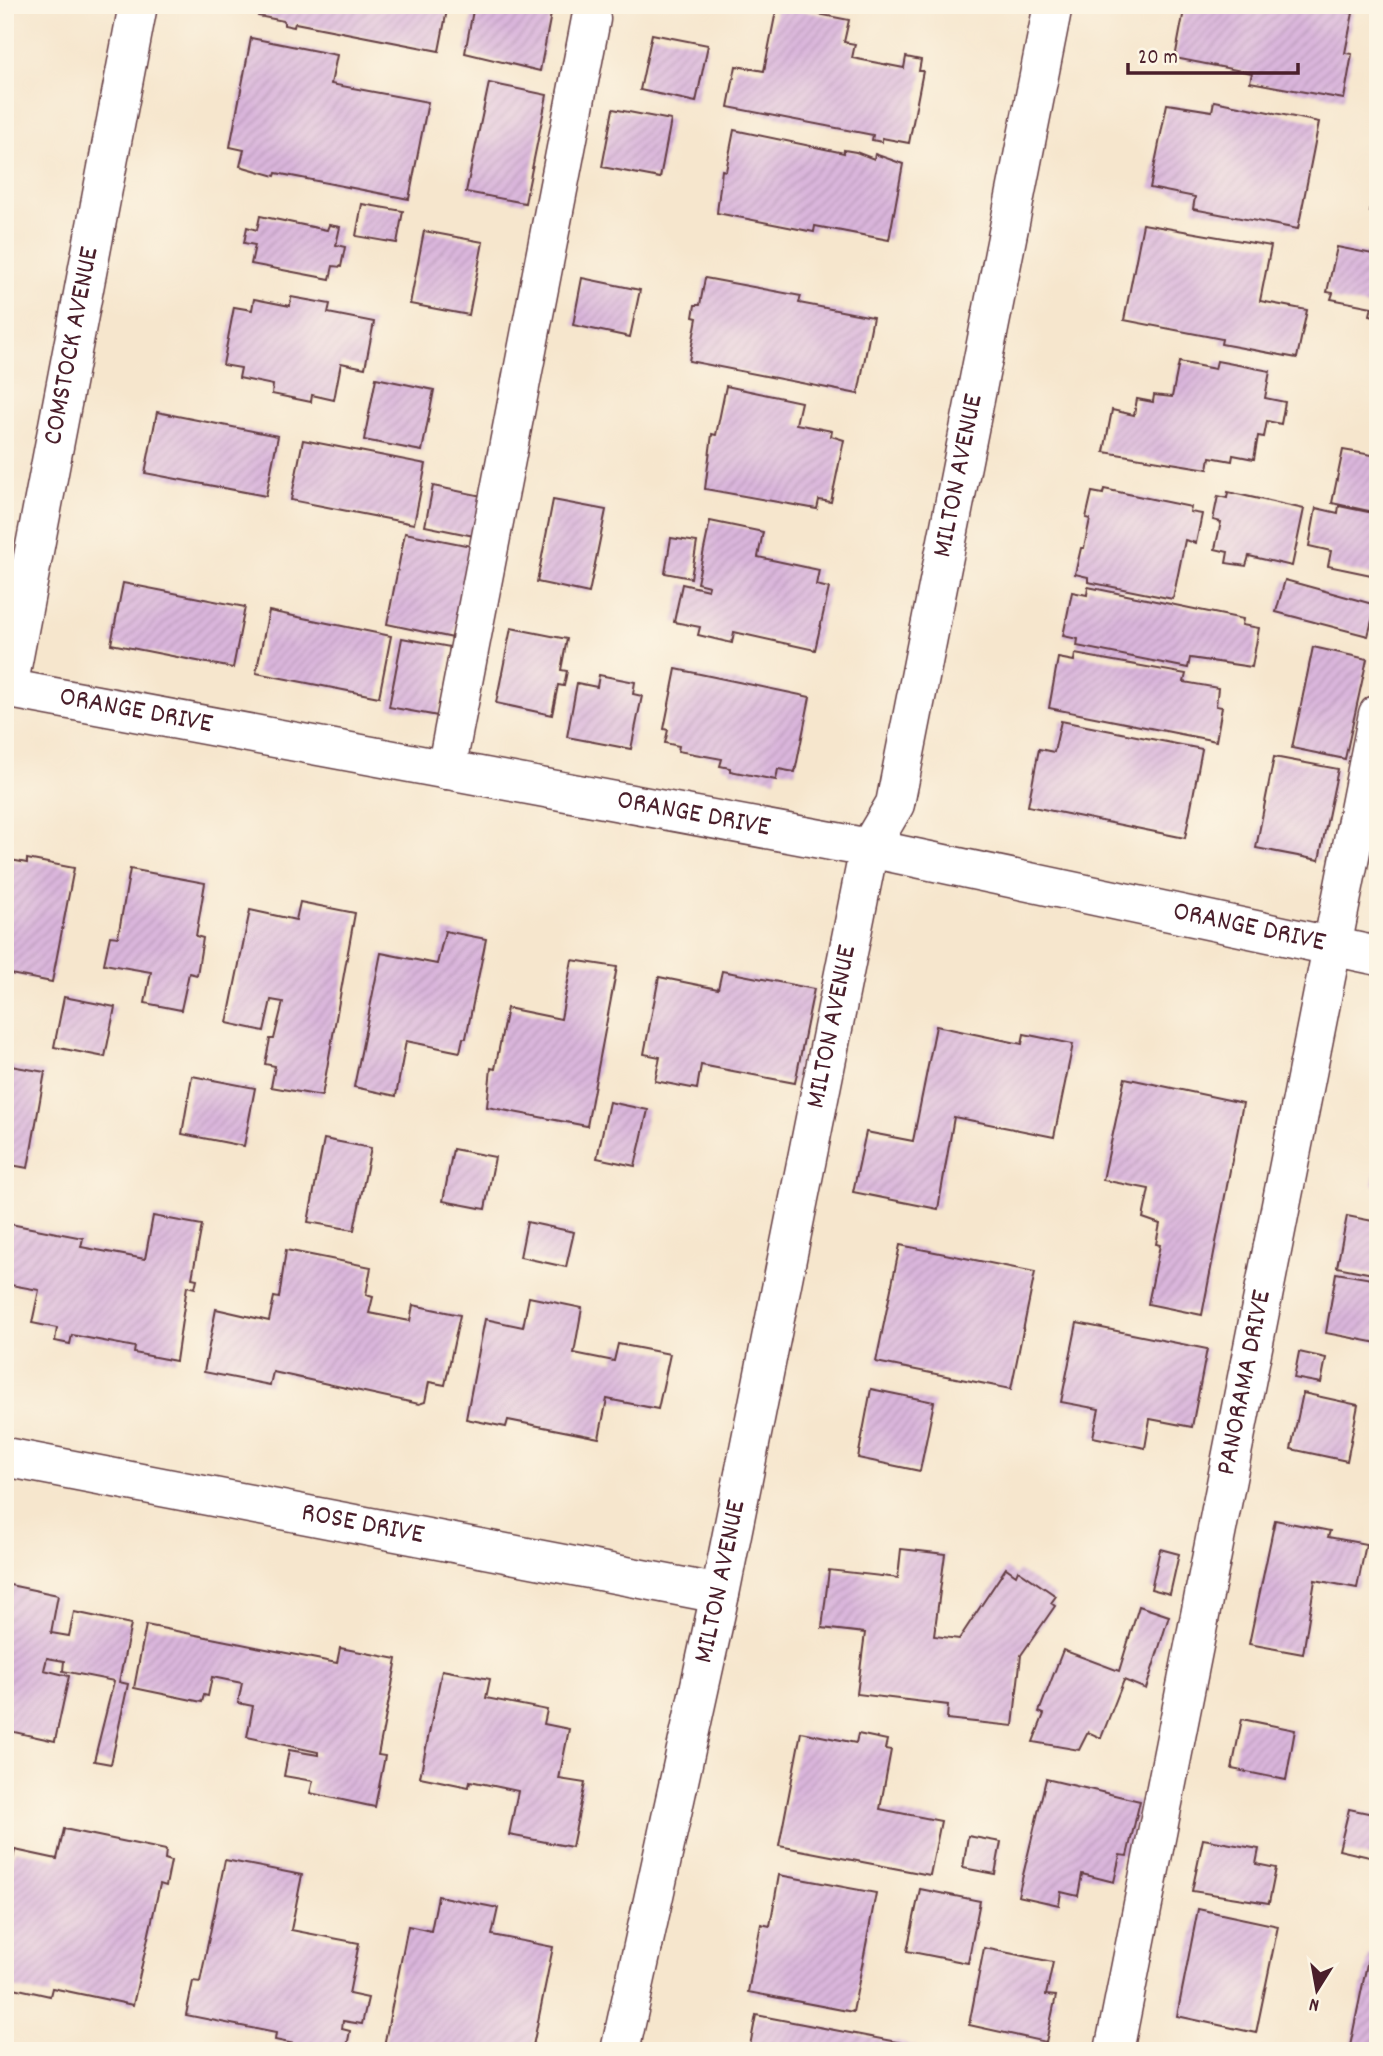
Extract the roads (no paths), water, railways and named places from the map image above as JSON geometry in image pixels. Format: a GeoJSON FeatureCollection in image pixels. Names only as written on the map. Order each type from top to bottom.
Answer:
{"type":"FeatureCollection","features":[{"type":"Feature","properties":{"kind":"street","name":"COMSTOCK AVENUE"},"geometry":{"type":"LineString","coordinates":[[7,688],[138,5]]}},
{"type":"Feature","properties":{"kind":"street","name":"MILTON AVENUE"},"geometry":{"type":"LineString","coordinates":[[620,2051],[720,1594],[869,848],[895,804],[1053,5]]}},
{"type":"Feature","properties":{"kind":"street"},"geometry":{"type":"LineString","coordinates":[[446,769],[592,19]]}},
{"type":"Feature","properties":{"kind":"street","name":"ORANGE DRIVE"},"geometry":{"type":"LineString","coordinates":[[7,688],[869,848],[1378,956]]}},
{"type":"Feature","properties":{"kind":"street","name":"PANORAMA DRIVE"},"geometry":{"type":"LineString","coordinates":[[1114,2051],[1330,947],[1378,715]]}},
{"type":"Feature","properties":{"kind":"street","name":"ROSE DRIVE"},"geometry":{"type":"LineString","coordinates":[[5,1457],[720,1594]]}}]}
